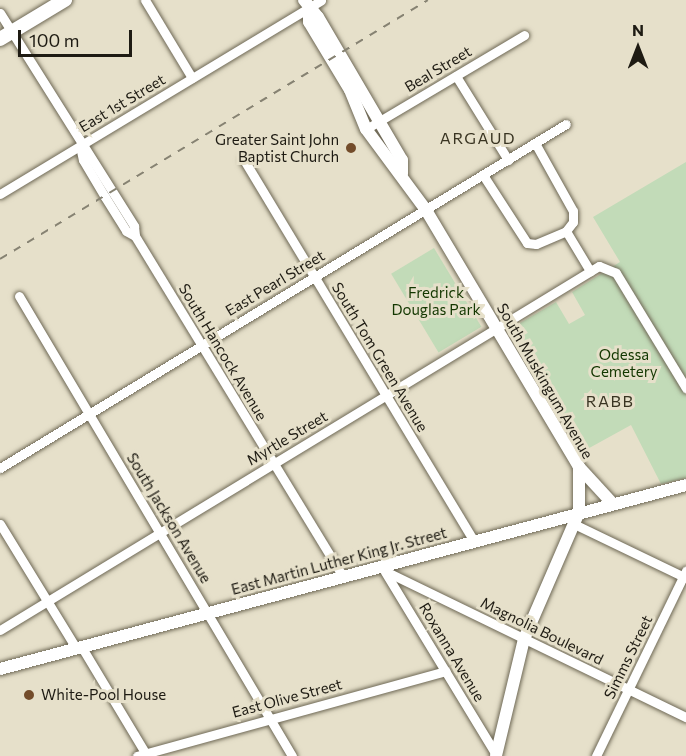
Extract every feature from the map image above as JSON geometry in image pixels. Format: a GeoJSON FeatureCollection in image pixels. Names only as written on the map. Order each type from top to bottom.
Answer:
{"type":"FeatureCollection","features":[{"type":"Feature","properties":{"kind":"main road"},"geometry":{"type":"LineString","coordinates":[[6,36],[65,0]]}},
{"type":"Feature","properties":{"kind":"street"},"geometry":{"type":"LineString","coordinates":[[145,0],[192,78]]}},
{"type":"Feature","properties":{"kind":"street","name":"East 1st Street"},"geometry":{"type":"LineString","coordinates":[[0,194],[192,78],[307,4],[321,0]]}},
{"type":"Feature","properties":{"kind":"street","name":"South Muskingum Avenue"},"geometry":{"type":"LineString","coordinates":[[307,4],[372,126],[390,165],[402,174],[426,210],[579,466],[577,518],[524,639],[497,756]]}},
{"type":"Feature","properties":{"kind":"street","name":"South Hancock Avenue"},"geometry":{"type":"LineString","coordinates":[[0,13],[6,36],[80,146],[83,160],[105,197],[126,231],[135,236],[342,575]]}},
{"type":"Feature","properties":{"kind":"street","name":"Beal Street"},"geometry":{"type":"LineString","coordinates":[[372,126],[524,35]]}},
{"type":"Feature","properties":{"kind":"street"},"geometry":{"type":"LineString","coordinates":[[456,76],[508,160]]}},
{"type":"Feature","properties":{"kind":"street","name":"East Pearl Street"},"geometry":{"type":"LineString","coordinates":[[0,468],[566,124]]}},
{"type":"Feature","properties":{"kind":"street"},"geometry":{"type":"LineString","coordinates":[[483,175],[527,243],[536,244],[566,231],[573,222],[573,212],[535,143]]}},
{"type":"Feature","properties":{"kind":"street","name":"South Tom Green Avenue"},"geometry":{"type":"LineString","coordinates":[[244,160],[473,539]]}},
{"type":"Feature","properties":{"kind":"street"},"geometry":{"type":"LineString","coordinates":[[566,231],[590,271],[604,266],[616,273],[686,388]]}},
{"type":"Feature","properties":{"kind":"street","name":"Myrtle Street"},"geometry":{"type":"LineString","coordinates":[[0,630],[590,271]]}},
{"type":"Feature","properties":{"kind":"street","name":"South Jackson Avenue"},"geometry":{"type":"LineString","coordinates":[[19,296],[292,756]]}},
{"type":"Feature","properties":{"kind":"street"},"geometry":{"type":"LineString","coordinates":[[579,466],[613,504]]}},
{"type":"Feature","properties":{"kind":"street","name":"East Martin Luther King Jr. Street"},"geometry":{"type":"LineString","coordinates":[[0,669],[342,575],[383,568],[473,539],[577,518],[613,504],[686,485]]}},
{"type":"Feature","properties":{"kind":"street"},"geometry":{"type":"LineString","coordinates":[[577,518],[685,575]]}},
{"type":"Feature","properties":{"kind":"street"},"geometry":{"type":"LineString","coordinates":[[0,524],[47,601],[79,647],[143,755]]}},
{"type":"Feature","properties":{"kind":"street","name":"Magnolia Boulevard"},"geometry":{"type":"LineString","coordinates":[[383,568],[686,717]]}},
{"type":"Feature","properties":{"kind":"street","name":"Roxanna Avenue"},"geometry":{"type":"LineString","coordinates":[[383,568],[497,756]]}},
{"type":"Feature","properties":{"kind":"street","name":"Simms Street"},"geometry":{"type":"LineString","coordinates":[[596,756],[685,575]]}},
{"type":"Feature","properties":{"kind":"street","name":"East Olive Street"},"geometry":{"type":"LineString","coordinates":[[143,755],[268,718],[445,671]]}},
{"type":"Feature","properties":{"kind":"green space","name":"Odessa Cemetery"},"geometry":{"type":"Polygon","coordinates":[[[686,162],[686,478],[661,484],[631,425],[582,452],[508,330],[556,302],[569,324],[585,315],[572,292],[620,262],[593,217],[686,162]]]}},
{"type":"Feature","properties":{"kind":"green space","name":"Fredrick Douglas Park"},"geometry":{"type":"Polygon","coordinates":[[[434,248],[481,327],[439,353],[391,274],[434,248]]]}},
{"type":"Feature","properties":{"kind":"railway"},"geometry":{"type":"LineString","coordinates":[[0,259],[428,0]]}},
{"type":"Feature","properties":{"kind":"place","name":"Greater Saint John Baptist Church"},"geometry":{"type":"Point","coordinates":[351,148]}},
{"type":"Feature","properties":{"kind":"place","name":"White-Pool House"},"geometry":{"type":"Point","coordinates":[29,695]}},
{"type":"Feature","properties":{"kind":"district","name":"ARGAUD"},"geometry":{"type":"Point","coordinates":[478,138]}},
{"type":"Feature","properties":{"kind":"district","name":"RABB"},"geometry":{"type":"Point","coordinates":[610,401]}}]}
